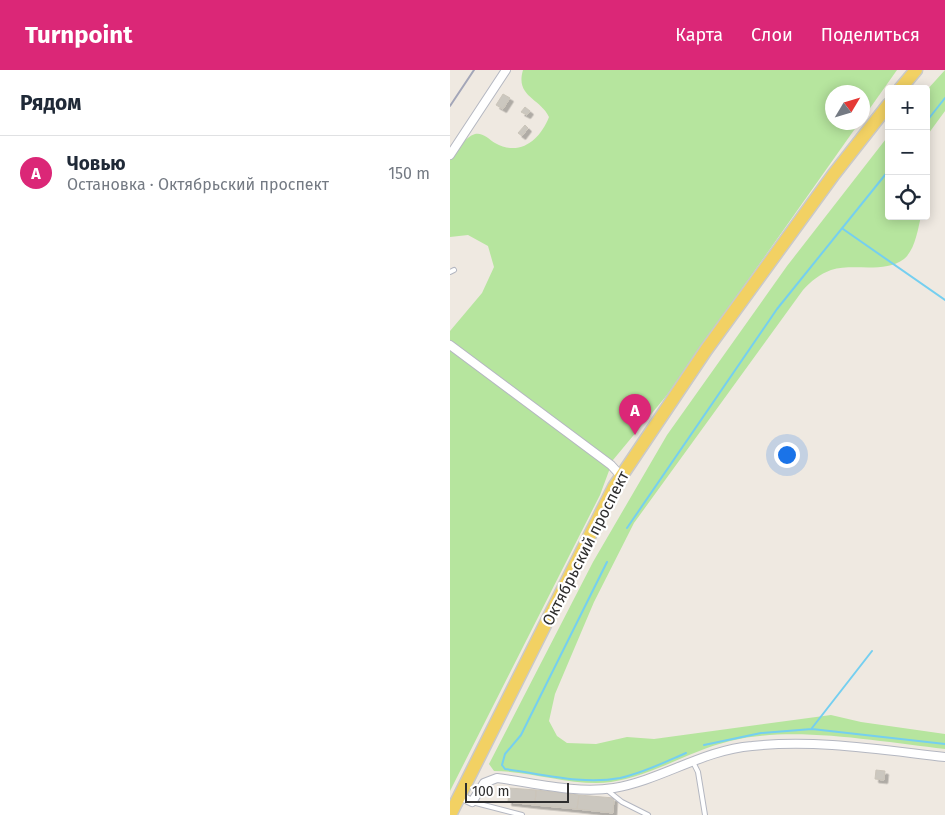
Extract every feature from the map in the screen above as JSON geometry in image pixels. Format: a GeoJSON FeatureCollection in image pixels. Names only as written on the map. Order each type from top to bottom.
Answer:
{"type":"FeatureCollection","features":[{"type":"Feature","properties":{"kind":"main road"},"geometry":{"type":"LineString","coordinates":[[903,85],[916,70]]}},
{"type":"Feature","properties":{"kind":"main road","name":"Октябрьский проспект"},"geometry":{"type":"LineString","coordinates":[[450,815],[621,476],[706,350],[834,174],[885,109]]}},
{"type":"Feature","properties":{"kind":"street"},"geometry":{"type":"LineString","coordinates":[[450,155],[506,70]]}},
{"type":"Feature","properties":{"kind":"street"},"geometry":{"type":"LineString","coordinates":[[450,345],[611,465],[621,476]]}},
{"type":"Feature","properties":{"kind":"street"},"geometry":{"type":"LineString","coordinates":[[460,796],[472,802],[484,783],[497,778],[585,790],[605,788],[633,783],[693,761],[752,745],[835,745],[945,757]]}},
{"type":"Feature","properties":{"kind":"lane"},"geometry":{"type":"LineString","coordinates":[[693,761],[698,772],[706,815]]}},
{"type":"Feature","properties":{"kind":"lane"},"geometry":{"type":"LineString","coordinates":[[605,788],[622,802],[648,815]]}},
{"type":"Feature","properties":{"kind":"lane"},"geometry":{"type":"LineString","coordinates":[[472,802],[522,815]]}},
{"type":"Feature","properties":{"kind":"green space"},"geometry":{"type":"Polygon","coordinates":[[[523,70],[897,70],[870,108],[870,85],[825,85],[825,130],[854,130],[667,395],[613,460],[600,495],[450,791],[450,331],[482,293],[494,267],[488,246],[468,235],[450,237],[450,158],[465,141],[475,134],[483,135],[504,147],[513,148],[521,147],[535,139],[549,117],[540,105],[525,92],[521,79],[523,70]]]}},
{"type":"Feature","properties":{"kind":"green space"},"geometry":{"type":"Polygon","coordinates":[[[945,70],[945,111],[930,132],[930,130],[930,87],[945,70]]]}},
{"type":"Feature","properties":{"kind":"green space"},"geometry":{"type":"Polygon","coordinates":[[[885,140],[885,220],[920,220],[916,239],[911,250],[904,259],[887,266],[849,267],[831,270],[816,278],[803,290],[634,523],[594,602],[555,694],[549,721],[557,736],[567,743],[596,744],[627,737],[654,739],[831,715],[861,722],[945,734],[945,749],[837,736],[755,736],[715,745],[656,769],[611,782],[568,781],[523,773],[494,771],[489,764],[593,562],[667,435],[787,266],[885,140]]]}},
{"type":"Feature","properties":{"kind":"building"},"geometry":{"type":"Polygon","coordinates":[[[503,94],[510,98],[503,109],[496,105],[503,94]]]}},
{"type":"Feature","properties":{"kind":"building"},"geometry":{"type":"Polygon","coordinates":[[[525,107],[530,111],[527,115],[521,112],[525,107]]]}},
{"type":"Feature","properties":{"kind":"building"},"geometry":{"type":"Polygon","coordinates":[[[525,125],[528,128],[522,136],[518,133],[525,125]]]}},
{"type":"Feature","properties":{"kind":"building"},"geometry":{"type":"Polygon","coordinates":[[[876,770],[885,771],[884,780],[875,779],[876,770]]]}},
{"type":"Feature","properties":{"kind":"building"},"geometry":{"type":"Polygon","coordinates":[[[509,788],[536,790],[535,805],[508,802],[509,788]]]}},
{"type":"Feature","properties":{"kind":"building"},"geometry":{"type":"Polygon","coordinates":[[[536,790],[579,795],[577,809],[535,805],[536,790]]]}},
{"type":"Feature","properties":{"kind":"building"},"geometry":{"type":"Polygon","coordinates":[[[579,795],[614,798],[613,813],[577,809],[579,795]]]}},
{"type":"Feature","properties":{"kind":"waterway"},"geometry":{"type":"LineString","coordinates":[[930,117],[945,98]]}},
{"type":"Feature","properties":{"kind":"waterway"},"geometry":{"type":"LineString","coordinates":[[627,528],[777,309],[885,175]]}},
{"type":"Feature","properties":{"kind":"waterway"},"geometry":{"type":"LineString","coordinates":[[843,229],[945,300]]}},
{"type":"Feature","properties":{"kind":"waterway"},"geometry":{"type":"LineString","coordinates":[[607,562],[521,735],[505,754],[502,765],[505,769],[562,778],[606,780],[637,773],[686,753]]}},
{"type":"Feature","properties":{"kind":"waterway"},"geometry":{"type":"LineString","coordinates":[[812,728],[872,651]]}},
{"type":"Feature","properties":{"kind":"waterway"},"geometry":{"type":"LineString","coordinates":[[704,745],[761,733],[812,729],[945,744]]}},
{"type":"Feature","properties":{"kind":"railway"},"geometry":{"type":"LineString","coordinates":[[450,106],[474,70]]}},
{"type":"Feature","properties":{"kind":"place","name":"Човью"},"geometry":{"type":"Point","coordinates":[635,435]}}]}
